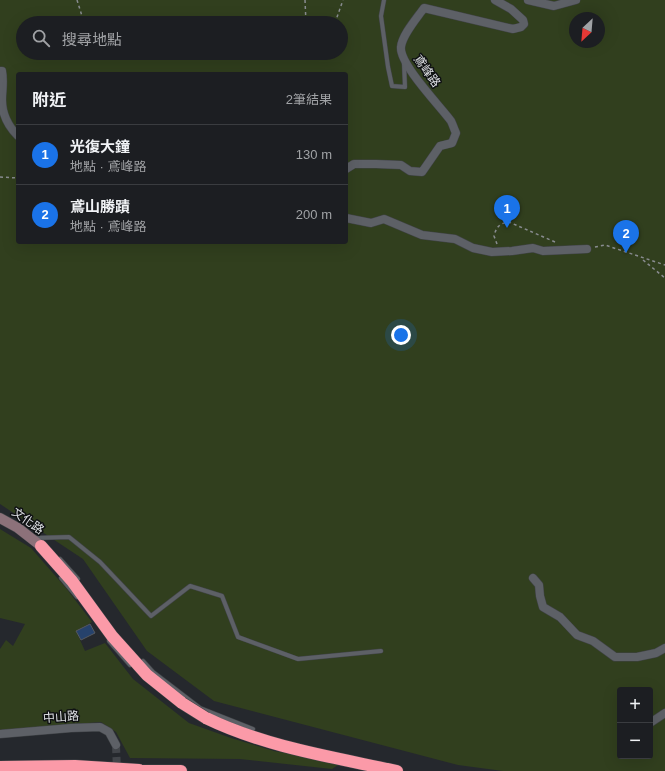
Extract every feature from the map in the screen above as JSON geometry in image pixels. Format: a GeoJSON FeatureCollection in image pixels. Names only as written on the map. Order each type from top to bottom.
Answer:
{"type":"FeatureCollection","features":[{"type":"Feature","properties":{"kind":"highway"},"geometry":{"type":"LineString","coordinates":[[35,541],[72,581],[112,636],[147,675],[182,703],[203,713],[227,728],[252,737],[293,749],[397,771]]}},
{"type":"Feature","properties":{"kind":"highway"},"geometry":{"type":"LineString","coordinates":[[0,767],[75,766],[134,770],[181,771]]}},
{"type":"Feature","properties":{"kind":"street","name":"鳶峰路"},"geometry":{"type":"LineString","coordinates":[[348,168],[354,164],[376,164],[401,166],[410,171],[422,172],[440,146],[452,143],[456,132],[451,122],[411,72],[404,61],[400,48],[408,30],[424,8],[513,29],[521,27],[524,24],[523,20],[511,9],[495,0]]}},
{"type":"Feature","properties":{"kind":"street"},"geometry":{"type":"LineString","coordinates":[[528,0],[554,6],[576,0]]}},
{"type":"Feature","properties":{"kind":"street"},"geometry":{"type":"LineString","coordinates":[[0,71],[2,72],[4,83],[2,101],[5,120],[16,134]]}},
{"type":"Feature","properties":{"kind":"street"},"geometry":{"type":"LineString","coordinates":[[348,218],[371,222],[384,219],[422,236],[455,239],[473,248],[492,252],[533,248],[543,251],[587,249]]}},
{"type":"Feature","properties":{"kind":"street","name":"文化路"},"geometry":{"type":"LineString","coordinates":[[0,518],[18,528],[35,541]]}},
{"type":"Feature","properties":{"kind":"street"},"geometry":{"type":"LineString","coordinates":[[533,578],[539,585],[543,607],[560,617],[577,635],[593,641],[615,657],[637,657],[656,653],[665,648]]}},
{"type":"Feature","properties":{"kind":"street"},"geometry":{"type":"LineString","coordinates":[[653,721],[665,713]]}},
{"type":"Feature","properties":{"kind":"street","name":"中山路"},"geometry":{"type":"LineString","coordinates":[[0,734],[100,727],[109,732],[116,745]]}},
{"type":"Feature","properties":{"kind":"lane"},"geometry":{"type":"LineString","coordinates":[[384,0],[381,16],[392,86],[405,87],[404,61]]}},
{"type":"Feature","properties":{"kind":"lane"},"geometry":{"type":"LineString","coordinates":[[35,541],[69,536],[100,562],[151,616],[190,586],[222,596],[238,637],[298,659],[381,651]]}},
{"type":"Feature","properties":{"kind":"lane"},"geometry":{"type":"LineString","coordinates":[[35,541],[40,551],[56,570]]}},
{"type":"Feature","properties":{"kind":"lane"},"geometry":{"type":"LineString","coordinates":[[35,541],[45,545],[57,555],[72,571],[80,583]]}},
{"type":"Feature","properties":{"kind":"lane"},"geometry":{"type":"LineString","coordinates":[[60,576],[78,600]]}},
{"type":"Feature","properties":{"kind":"lane"},"geometry":{"type":"LineString","coordinates":[[92,617],[101,630]]}},
{"type":"Feature","properties":{"kind":"lane"},"geometry":{"type":"LineString","coordinates":[[106,618],[114,630]]}},
{"type":"Feature","properties":{"kind":"lane"},"geometry":{"type":"LineString","coordinates":[[106,636],[115,649],[134,668]]}},
{"type":"Feature","properties":{"kind":"lane"},"geometry":{"type":"LineString","coordinates":[[138,656],[153,672],[203,713],[253,729]]}},
{"type":"Feature","properties":{"kind":"lane"},"geometry":{"type":"LineString","coordinates":[[143,678],[149,683]]}},
{"type":"Feature","properties":{"kind":"path"},"geometry":{"type":"LineString","coordinates":[[77,0],[82,16]]}},
{"type":"Feature","properties":{"kind":"path"},"geometry":{"type":"LineString","coordinates":[[305,0],[306,16]]}},
{"type":"Feature","properties":{"kind":"path"},"geometry":{"type":"LineString","coordinates":[[337,16],[343,0]]}},
{"type":"Feature","properties":{"kind":"path"},"geometry":{"type":"LineString","coordinates":[[0,177],[16,178]]}},
{"type":"Feature","properties":{"kind":"path"},"geometry":{"type":"LineString","coordinates":[[508,251],[495,243],[494,236],[496,229],[502,223],[509,222],[554,241],[569,250]]}},
{"type":"Feature","properties":{"kind":"path"},"geometry":{"type":"LineString","coordinates":[[587,249],[605,245],[665,265]]}},
{"type":"Feature","properties":{"kind":"path"},"geometry":{"type":"LineString","coordinates":[[642,258],[665,278]]}},
{"type":"Feature","properties":{"kind":"green space"},"geometry":{"type":"Polygon","coordinates":[[[0,0],[665,0],[665,771],[503,771],[458,765],[214,701],[147,651],[83,559],[0,504],[0,0]]]}},
{"type":"Feature","properties":{"kind":"green space"},"geometry":{"type":"Polygon","coordinates":[[[0,529],[31,548],[66,588],[92,622],[76,631],[85,651],[105,643],[133,679],[189,723],[274,751],[341,763],[332,769],[240,759],[130,758],[116,732],[101,722],[0,730],[0,649],[6,640],[13,646],[25,624],[0,618],[0,529]]]}},
{"type":"Feature","properties":{"kind":"building"},"geometry":{"type":"Polygon","coordinates":[[[90,624],[95,633],[81,640],[76,631],[90,624]]]}},
{"type":"Feature","properties":{"kind":"tunnel"},"geometry":{"type":"LineString","coordinates":[[116,745],[117,771]]}},
{"type":"Feature","properties":{"kind":"place","name":"光復大鐘"},"geometry":{"type":"Point","coordinates":[507,228]}},
{"type":"Feature","properties":{"kind":"place","name":"鳶山勝蹟"},"geometry":{"type":"Point","coordinates":[626,253]}}]}
